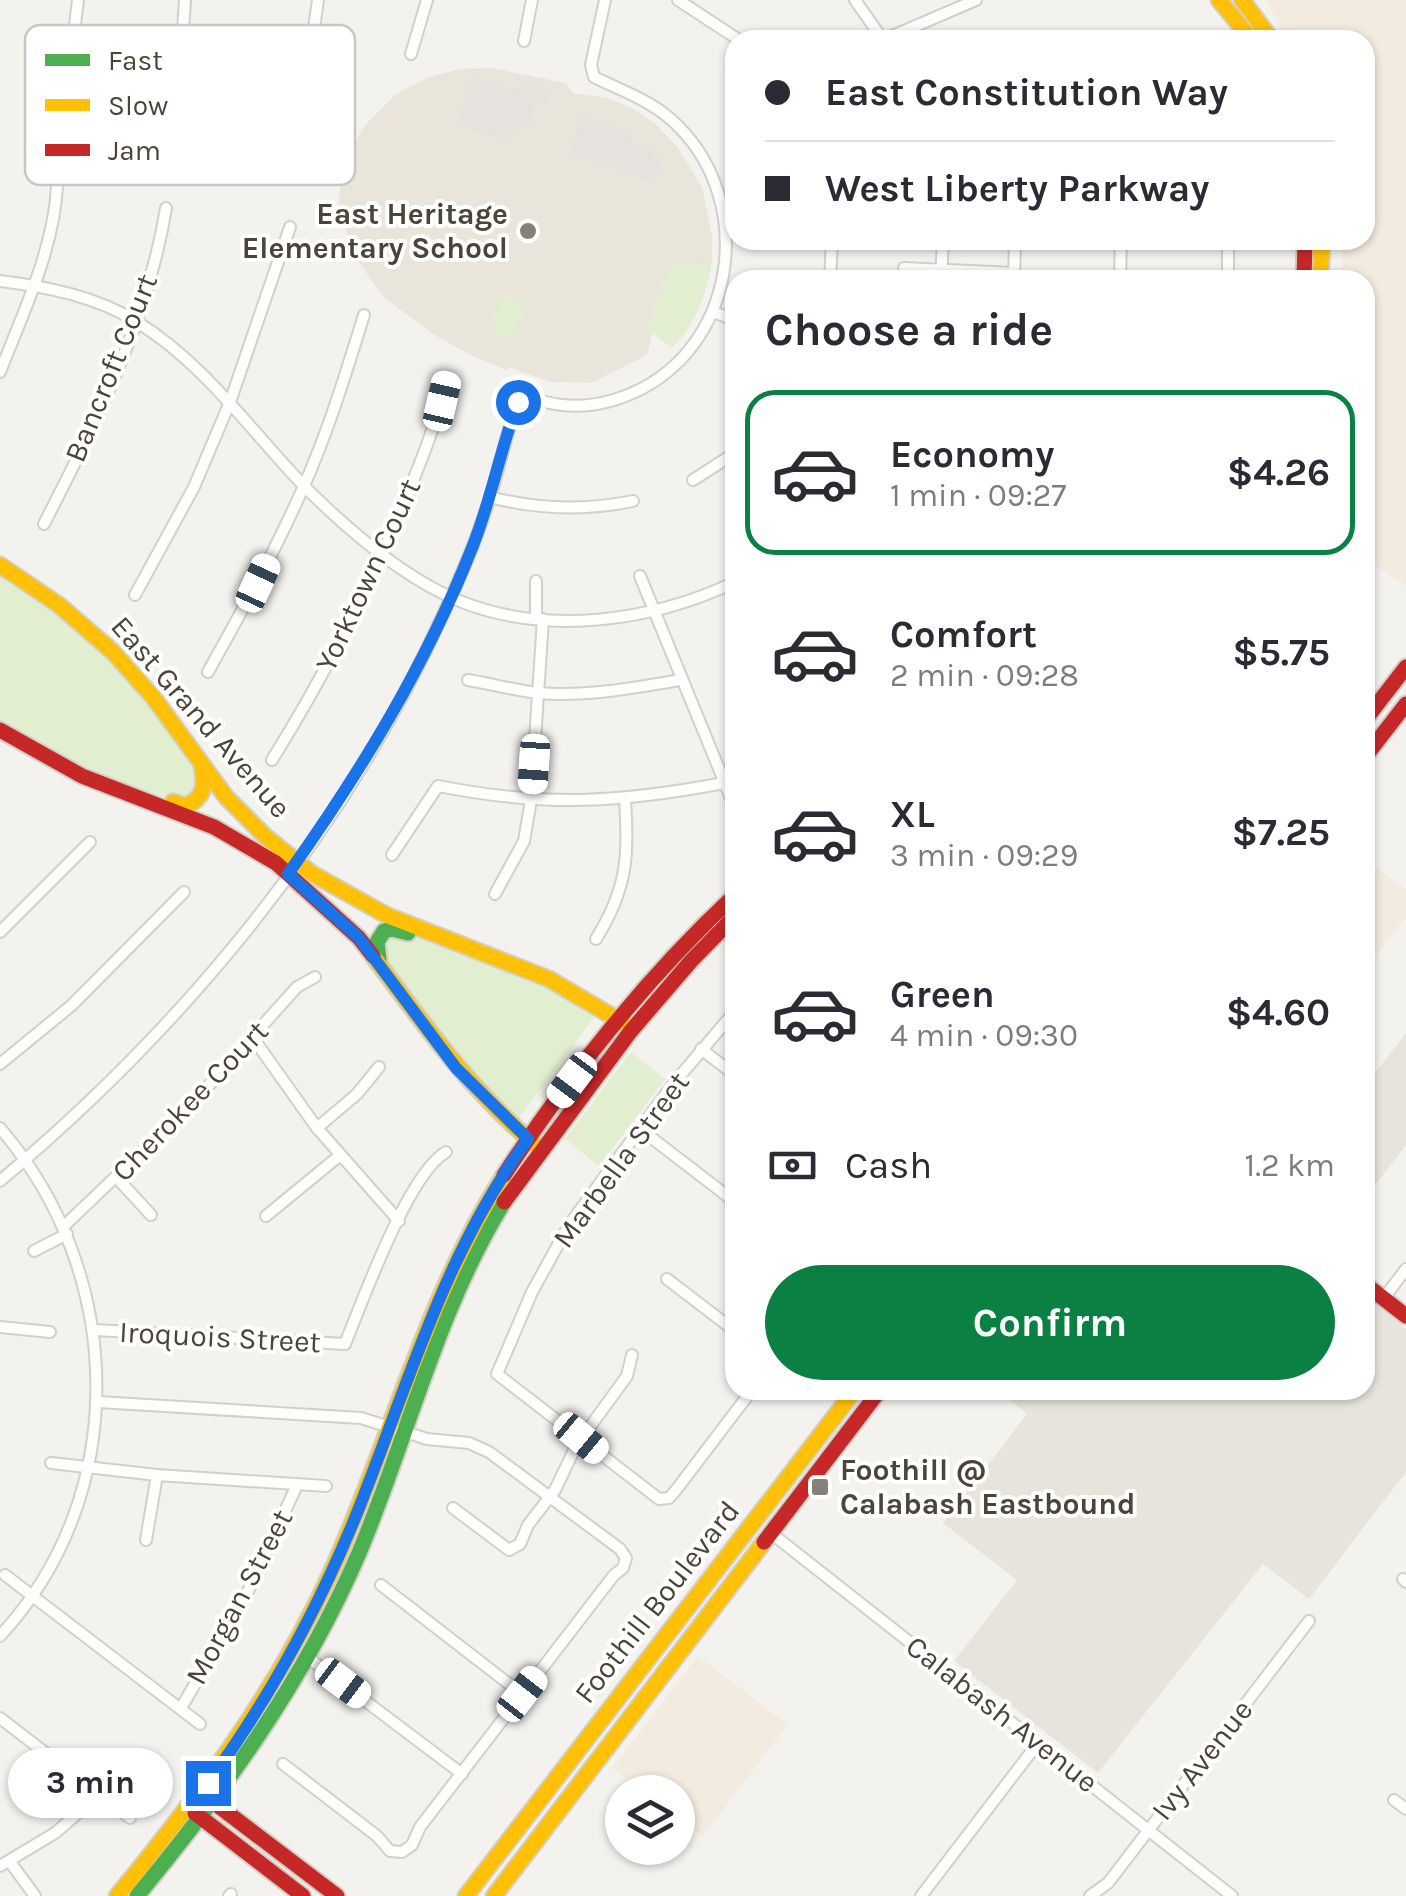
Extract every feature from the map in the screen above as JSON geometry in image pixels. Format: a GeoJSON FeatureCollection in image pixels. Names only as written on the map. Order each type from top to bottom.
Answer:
{"type":"FeatureCollection","features":[{"type":"Feature","properties":{"kind":"street"},"geometry":{"type":"LineString","coordinates":[[75,25],[78,0]]}},
{"type":"Feature","properties":{"kind":"street"},"geometry":{"type":"LineString","coordinates":[[183,25],[185,0]]}},
{"type":"Feature","properties":{"kind":"street"},"geometry":{"type":"LineString","coordinates":[[314,25],[318,0]]}},
{"type":"Feature","properties":{"kind":"street"},"geometry":{"type":"LineString","coordinates":[[411,54],[427,0]]}},
{"type":"Feature","properties":{"kind":"street"},"geometry":{"type":"LineString","coordinates":[[524,41],[532,0]]}},
{"type":"Feature","properties":{"kind":"street"},"geometry":{"type":"LineString","coordinates":[[605,0],[591,64],[594,77],[638,96],[669,117],[700,154],[718,190],[725,224]]}},
{"type":"Feature","properties":{"kind":"street"},"geometry":{"type":"LineString","coordinates":[[678,0],[725,31]]}},
{"type":"Feature","properties":{"kind":"street"},"geometry":{"type":"LineString","coordinates":[[855,0],[876,30]]}},
{"type":"Feature","properties":{"kind":"street"},"geometry":{"type":"LineString","coordinates":[[944,0],[951,11]]}},
{"type":"Feature","properties":{"kind":"street"},"geometry":{"type":"LineString","coordinates":[[906,30],[976,0]]}},
{"type":"Feature","properties":{"kind":"street"},"geometry":{"type":"LineString","coordinates":[[1220,0],[1244,30]]}},
{"type":"Feature","properties":{"kind":"street"},"geometry":{"type":"LineString","coordinates":[[1242,0],[1264,30]]}},
{"type":"Feature","properties":{"kind":"street"},"geometry":{"type":"LineString","coordinates":[[0,372],[34,285],[56,205],[57,186]]}},
{"type":"Feature","properties":{"kind":"street","name":"Bancroft Court"},"geometry":{"type":"LineString","coordinates":[[44,524],[96,423],[136,321],[166,208]]}},
{"type":"Feature","properties":{"kind":"street"},"geometry":{"type":"LineString","coordinates":[[135,595],[194,487],[230,402],[290,227]]}},
{"type":"Feature","properties":{"kind":"street"},"geometry":{"type":"LineString","coordinates":[[0,1181],[107,1084],[208,976],[293,868],[372,751],[416,675],[451,597],[490,496],[518,402],[528,399],[560,406],[592,405],[643,388],[685,356],[714,312],[726,250]]}},
{"type":"Feature","properties":{"kind":"street"},"geometry":{"type":"LineString","coordinates":[[904,268],[915,270]]}},
{"type":"Feature","properties":{"kind":"street"},"geometry":{"type":"LineString","coordinates":[[0,280],[103,304],[136,321],[185,358],[230,402],[304,486],[384,554],[451,597],[477,607],[540,619],[617,618],[653,611],[725,586]]}},
{"type":"Feature","properties":{"kind":"street"},"geometry":{"type":"LineString","coordinates":[[714,312],[725,316]]}},
{"type":"Feature","properties":{"kind":"street"},"geometry":{"type":"LineString","coordinates":[[208,672],[258,583],[304,486],[340,394],[364,315]]}},
{"type":"Feature","properties":{"kind":"street","name":"Yorktown Court"},"geometry":{"type":"LineString","coordinates":[[272,760],[350,626],[384,554],[437,421],[446,381]]}},
{"type":"Feature","properties":{"kind":"street"},"geometry":{"type":"LineString","coordinates":[[693,480],[725,459]]}},
{"type":"Feature","properties":{"kind":"street"},"geometry":{"type":"LineString","coordinates":[[490,496],[525,506],[567,509],[633,502]]}},
{"type":"Feature","properties":{"kind":"street","name":"East Grand Avenue"},"geometry":{"type":"LineString","coordinates":[[0,565],[62,607],[108,647],[146,688],[202,768],[293,868],[313,874],[372,909],[517,964],[568,988],[625,1024]]}},
{"type":"Feature","properties":{"kind":"street"},"geometry":{"type":"LineString","coordinates":[[392,855],[438,786],[531,800],[624,800],[724,782],[640,576]]}},
{"type":"Feature","properties":{"kind":"street"},"geometry":{"type":"LineString","coordinates":[[496,894],[524,842],[531,800],[539,693],[536,581]]}},
{"type":"Feature","properties":{"kind":"street"},"geometry":{"type":"LineString","coordinates":[[1375,707],[1406,667]]}},
{"type":"Feature","properties":{"kind":"street"},"geometry":{"type":"LineString","coordinates":[[468,680],[539,693],[632,689],[680,680]]}},
{"type":"Feature","properties":{"kind":"street"},"geometry":{"type":"LineString","coordinates":[[1375,744],[1406,704]]}},
{"type":"Feature","properties":{"kind":"street"},"geometry":{"type":"LineString","coordinates":[[0,730],[82,776],[229,834],[293,868],[380,964],[456,1068],[534,1144]]}},
{"type":"Feature","properties":{"kind":"street"},"geometry":{"type":"LineString","coordinates":[[145,800],[163,798],[186,806],[194,803],[204,789],[202,768]]}},
{"type":"Feature","properties":{"kind":"street"},"geometry":{"type":"LineString","coordinates":[[596,939],[610,918],[626,871],[624,800]]}},
{"type":"Feature","properties":{"kind":"street"},"geometry":{"type":"LineString","coordinates":[[0,932],[90,842]]}},
{"type":"Feature","properties":{"kind":"street"},"geometry":{"type":"LineString","coordinates":[[0,1064],[72,1005],[184,892]]}},
{"type":"Feature","properties":{"kind":"street"},"geometry":{"type":"LineString","coordinates":[[137,1896],[195,1813],[260,1734],[306,1656],[356,1557],[396,1428],[454,1265],[498,1182],[534,1144],[625,1024],[725,910]]}},
{"type":"Feature","properties":{"kind":"street"},"geometry":{"type":"LineString","coordinates":[[716,923],[725,920]]}},
{"type":"Feature","properties":{"kind":"street"},"geometry":{"type":"LineString","coordinates":[[716,923],[725,932]]}},
{"type":"Feature","properties":{"kind":"street"},"geometry":{"type":"LineString","coordinates":[[380,964],[377,942],[384,931],[432,934]]}},
{"type":"Feature","properties":{"kind":"street","name":"Cherokee Court"},"geometry":{"type":"LineString","coordinates":[[34,1251],[65,1230],[254,1038],[297,987],[316,977]]}},
{"type":"Feature","properties":{"kind":"street","name":"Marbella Street"},"geometry":{"type":"LineString","coordinates":[[581,1438],[498,1374],[532,1292],[569,1224],[725,1022]]}},
{"type":"Feature","properties":{"kind":"street"},"geometry":{"type":"LineString","coordinates":[[254,1038],[338,1156],[399,1221],[431,1165],[446,1152]]}},
{"type":"Feature","properties":{"kind":"street"},"geometry":{"type":"LineString","coordinates":[[702,1050],[725,1067]]}},
{"type":"Feature","properties":{"kind":"street"},"geometry":{"type":"LineString","coordinates":[[317,1128],[357,1094],[379,1066]]}},
{"type":"Feature","properties":{"kind":"street"},"geometry":{"type":"LineString","coordinates":[[0,1128],[26,1160],[65,1230],[84,1281],[94,1330],[98,1402],[89,1469],[62,1545],[33,1596],[0,1636]]}},
{"type":"Feature","properties":{"kind":"street"},"geometry":{"type":"LineString","coordinates":[[640,1128],[725,1194]]}},
{"type":"Feature","properties":{"kind":"street"},"geometry":{"type":"LineString","coordinates":[[266,1216],[338,1156]]}},
{"type":"Feature","properties":{"kind":"street"},"geometry":{"type":"LineString","coordinates":[[118,1178],[151,1215]]}},
{"type":"Feature","properties":{"kind":"street","name":"Iroquois Street"},"geometry":{"type":"LineString","coordinates":[[94,1330],[346,1344],[399,1221]]}},
{"type":"Feature","properties":{"kind":"street"},"geometry":{"type":"LineString","coordinates":[[1384,1298],[1406,1269]]}},
{"type":"Feature","properties":{"kind":"street"},"geometry":{"type":"LineString","coordinates":[[667,1279],[725,1323]]}},
{"type":"Feature","properties":{"kind":"street"},"geometry":{"type":"LineString","coordinates":[[1375,1291],[1406,1316]]}},
{"type":"Feature","properties":{"kind":"street"},"geometry":{"type":"LineString","coordinates":[[0,1327],[50,1332]]}},
{"type":"Feature","properties":{"kind":"street"},"geometry":{"type":"LineString","coordinates":[[453,1508],[509,1550],[520,1544],[581,1438],[627,1376],[632,1355]]}},
{"type":"Feature","properties":{"kind":"street"},"geometry":{"type":"LineString","coordinates":[[581,1438],[646,1491],[669,1498],[744,1400]]}},
{"type":"Feature","properties":{"kind":"street","name":"Foothill Boulevard"},"geometry":{"type":"LineString","coordinates":[[466,1896],[847,1400]]}},
{"type":"Feature","properties":{"kind":"street","name":"Foothill Boulevard"},"geometry":{"type":"LineString","coordinates":[[494,1896],[872,1400]]}},
{"type":"Feature","properties":{"kind":"street"},"geometry":{"type":"LineString","coordinates":[[98,1402],[361,1418],[427,1439],[469,1442],[620,1549],[626,1558],[624,1568],[614,1575],[420,1827],[412,1845],[402,1852],[390,1851],[377,1836],[283,1764]]}},
{"type":"Feature","properties":{"kind":"street"},"geometry":{"type":"LineString","coordinates":[[207,1798],[313,1610],[396,1428]]}},
{"type":"Feature","properties":{"kind":"street"},"geometry":{"type":"LineString","coordinates":[[51,1463],[157,1475],[326,1486]]}},
{"type":"Feature","properties":{"kind":"street"},"geometry":{"type":"LineString","coordinates":[[146,1540],[157,1475]]}},
{"type":"Feature","properties":{"kind":"street","name":"Morgan Street"},"geometry":{"type":"LineString","coordinates":[[181,1708],[244,1600],[297,1485]]}},
{"type":"Feature","properties":{"kind":"street","name":"Calabash Avenue"},"geometry":{"type":"LineString","coordinates":[[771,1533],[1232,1896]]}},
{"type":"Feature","properties":{"kind":"street"},"geometry":{"type":"LineString","coordinates":[[4,1575],[200,1724]]}},
{"type":"Feature","properties":{"kind":"street"},"geometry":{"type":"LineString","coordinates":[[381,1585],[522,1694]]}},
{"type":"Feature","properties":{"kind":"street","name":"Ivy Avenue"},"geometry":{"type":"LineString","coordinates":[[1090,1896],[1108,1882],[1309,1621]]}},
{"type":"Feature","properties":{"kind":"street"},"geometry":{"type":"LineString","coordinates":[[306,1656],[462,1774]]}},
{"type":"Feature","properties":{"kind":"street"},"geometry":{"type":"LineString","coordinates":[[0,1718],[130,1818]]}},
{"type":"Feature","properties":{"kind":"street"},"geometry":{"type":"LineString","coordinates":[[0,1737],[12,1727]]}},
{"type":"Feature","properties":{"kind":"street"},"geometry":{"type":"LineString","coordinates":[[921,1896],[1038,1743]]}},
{"type":"Feature","properties":{"kind":"street"},"geometry":{"type":"LineString","coordinates":[[35,1896],[5,1864],[54,1833],[100,1794]]}},
{"type":"Feature","properties":{"kind":"street"},"geometry":{"type":"LineString","coordinates":[[207,1798],[337,1896]]}},
{"type":"Feature","properties":{"kind":"street"},"geometry":{"type":"LineString","coordinates":[[1394,1800],[1406,1808]]}},
{"type":"Feature","properties":{"kind":"street"},"geometry":{"type":"LineString","coordinates":[[116,1896],[195,1813]]}},
{"type":"Feature","properties":{"kind":"street"},"geometry":{"type":"LineString","coordinates":[[195,1813],[303,1896]]}},
{"type":"Feature","properties":{"kind":"shaded area"},"geometry":{"type":"Polygon","coordinates":[[[1266,0],[1406,0],[1406,586],[1375,566],[1375,270],[1342,270],[1342,250],[1375,250],[1375,30],[1282,30],[1266,0]]]}},
{"type":"Feature","properties":{"kind":"shaded area","name":"East Heritage Elementary School"},"geometry":{"type":"Polygon","coordinates":[[[491,68],[566,83],[573,93],[608,98],[656,124],[678,148],[702,187],[712,236],[712,262],[670,265],[647,329],[653,331],[647,355],[592,383],[551,382],[508,367],[507,370],[433,334],[383,297],[351,250],[339,203],[340,185],[355,185],[355,142],[366,124],[395,95],[426,78],[460,69],[491,68]]]}},
{"type":"Feature","properties":{"kind":"shaded area"},"geometry":{"type":"Polygon","coordinates":[[[472,76],[516,90],[521,83],[527,83],[551,90],[546,105],[537,103],[529,127],[517,124],[511,141],[457,124],[472,76]]]}},
{"type":"Feature","properties":{"kind":"shaded area"},"geometry":{"type":"Polygon","coordinates":[[[581,115],[632,132],[630,142],[648,147],[661,162],[656,182],[571,155],[581,115]]]}},
{"type":"Feature","properties":{"kind":"shaded area"},"geometry":{"type":"Polygon","coordinates":[[[1375,867],[1406,890],[1406,917],[1375,957],[1375,867]]]}},
{"type":"Feature","properties":{"kind":"shaded area"},"geometry":{"type":"Polygon","coordinates":[[[1406,1033],[1406,1145],[1375,1185],[1375,1073],[1406,1033]]]}},
{"type":"Feature","properties":{"kind":"shaded area"},"geometry":{"type":"Polygon","coordinates":[[[1375,1304],[1406,1329],[1406,1472],[1309,1599],[1263,1564],[1098,1773],[954,1661],[1017,1580],[943,1523],[1027,1414],[1010,1400],[1375,1400],[1375,1304]]]}},
{"type":"Feature","properties":{"kind":"shaded area"},"geometry":{"type":"Polygon","coordinates":[[[698,1656],[788,1725],[702,1837],[695,1832],[695,1775],[621,1775],[612,1768],[698,1656]]]}},
{"type":"Feature","properties":{"kind":"green space"},"geometry":{"type":"Polygon","coordinates":[[[712,262],[699,308],[672,348],[647,329],[670,264],[712,262]]]}},
{"type":"Feature","properties":{"kind":"green space"},"geometry":{"type":"Polygon","coordinates":[[[501,294],[526,302],[514,338],[490,331],[501,294]]]}},
{"type":"Feature","properties":{"kind":"green space"},"geometry":{"type":"Polygon","coordinates":[[[0,574],[61,617],[111,663],[156,716],[199,777],[196,794],[180,801],[110,782],[61,760],[0,722],[0,574]]]}},
{"type":"Feature","properties":{"kind":"green space"},"geometry":{"type":"Polygon","coordinates":[[[400,934],[460,949],[534,979],[596,1015],[517,1121],[445,1046],[383,956],[382,945],[388,936],[400,934]]]}},
{"type":"Feature","properties":{"kind":"green space"},"geometry":{"type":"Polygon","coordinates":[[[631,1052],[665,1079],[599,1166],[565,1139],[631,1052]]]}},
{"type":"Feature","properties":{"kind":"traffic: fast"},"geometry":{"type":"LineString","coordinates":[[379,960],[377,942],[384,931],[408,933]]}},
{"type":"Feature","properties":{"kind":"traffic: fast"},"geometry":{"type":"LineString","coordinates":[[137,1896],[231,1775],[288,1689],[338,1600],[377,1509],[460,1286],[504,1202]]}},
{"type":"Feature","properties":{"kind":"traffic: slow"},"geometry":{"type":"LineString","coordinates":[[1219,0],[1244,30]]}},
{"type":"Feature","properties":{"kind":"traffic: slow"},"geometry":{"type":"LineString","coordinates":[[1242,0],[1264,30]]}},
{"type":"Feature","properties":{"kind":"traffic: slow"},"geometry":{"type":"LineString","coordinates":[[1320,270],[1322,250]]}},
{"type":"Feature","properties":{"kind":"traffic: slow"},"geometry":{"type":"LineString","coordinates":[[0,565],[59,605],[113,652],[153,697],[226,797],[266,837],[311,873],[386,915],[549,979],[625,1024]]}},
{"type":"Feature","properties":{"kind":"traffic: slow"},"geometry":{"type":"LineString","coordinates":[[173,802],[186,806],[197,799],[203,786],[202,768]]}},
{"type":"Feature","properties":{"kind":"traffic: slow"},"geometry":{"type":"LineString","coordinates":[[373,956],[468,1078],[534,1144]]}},
{"type":"Feature","properties":{"kind":"traffic: slow"},"geometry":{"type":"LineString","coordinates":[[117,1896],[237,1738],[313,1611],[355,1517],[453,1269],[504,1175]]}},
{"type":"Feature","properties":{"kind":"traffic: slow"},"geometry":{"type":"LineString","coordinates":[[466,1896],[847,1400]]}},
{"type":"Feature","properties":{"kind":"traffic: slow"},"geometry":{"type":"LineString","coordinates":[[494,1896],[764,1542]]}},
{"type":"Feature","properties":{"kind":"traffic: jam"},"geometry":{"type":"LineString","coordinates":[[1304,270],[1305,250]]}},
{"type":"Feature","properties":{"kind":"traffic: jam"},"geometry":{"type":"LineString","coordinates":[[1375,707],[1406,667]]}},
{"type":"Feature","properties":{"kind":"traffic: jam"},"geometry":{"type":"LineString","coordinates":[[1375,744],[1406,704]]}},
{"type":"Feature","properties":{"kind":"traffic: jam"},"geometry":{"type":"LineString","coordinates":[[0,730],[82,776],[214,827],[276,863],[359,938],[373,956]]}},
{"type":"Feature","properties":{"kind":"traffic: jam"},"geometry":{"type":"LineString","coordinates":[[504,1175],[611,1028],[725,905]]}},
{"type":"Feature","properties":{"kind":"traffic: jam"},"geometry":{"type":"LineString","coordinates":[[504,1202],[630,1032],[725,926]]}},
{"type":"Feature","properties":{"kind":"traffic: jam"},"geometry":{"type":"LineString","coordinates":[[1375,1292],[1406,1316]]}},
{"type":"Feature","properties":{"kind":"traffic: jam"},"geometry":{"type":"LineString","coordinates":[[764,1542],[872,1400]]}},
{"type":"Feature","properties":{"kind":"traffic: jam"},"geometry":{"type":"LineString","coordinates":[[208,1798],[337,1896]]}},
{"type":"Feature","properties":{"kind":"traffic: jam"},"geometry":{"type":"LineString","coordinates":[[195,1813],[303,1896]]}},
{"type":"Feature","properties":{"kind":"place","name":"East Heritage Elementary School"},"geometry":{"type":"Point","coordinates":[528,231]}},
{"type":"Feature","properties":{"kind":"place","name":"Foothill @ Calabash Eastbound"},"geometry":{"type":"Point","coordinates":[820,1487]}},
{"type":"Feature","properties":{"kind":"route"},"geometry":{"type":"LineString","coordinates":[[208,1783],[272,1686],[313,1610],[356,1516],[414,1359],[454,1265],[498,1182],[528,1139],[496,1112],[456,1068],[359,938],[288,874],[330,817],[416,675],[472,548],[518,402]]}}]}
